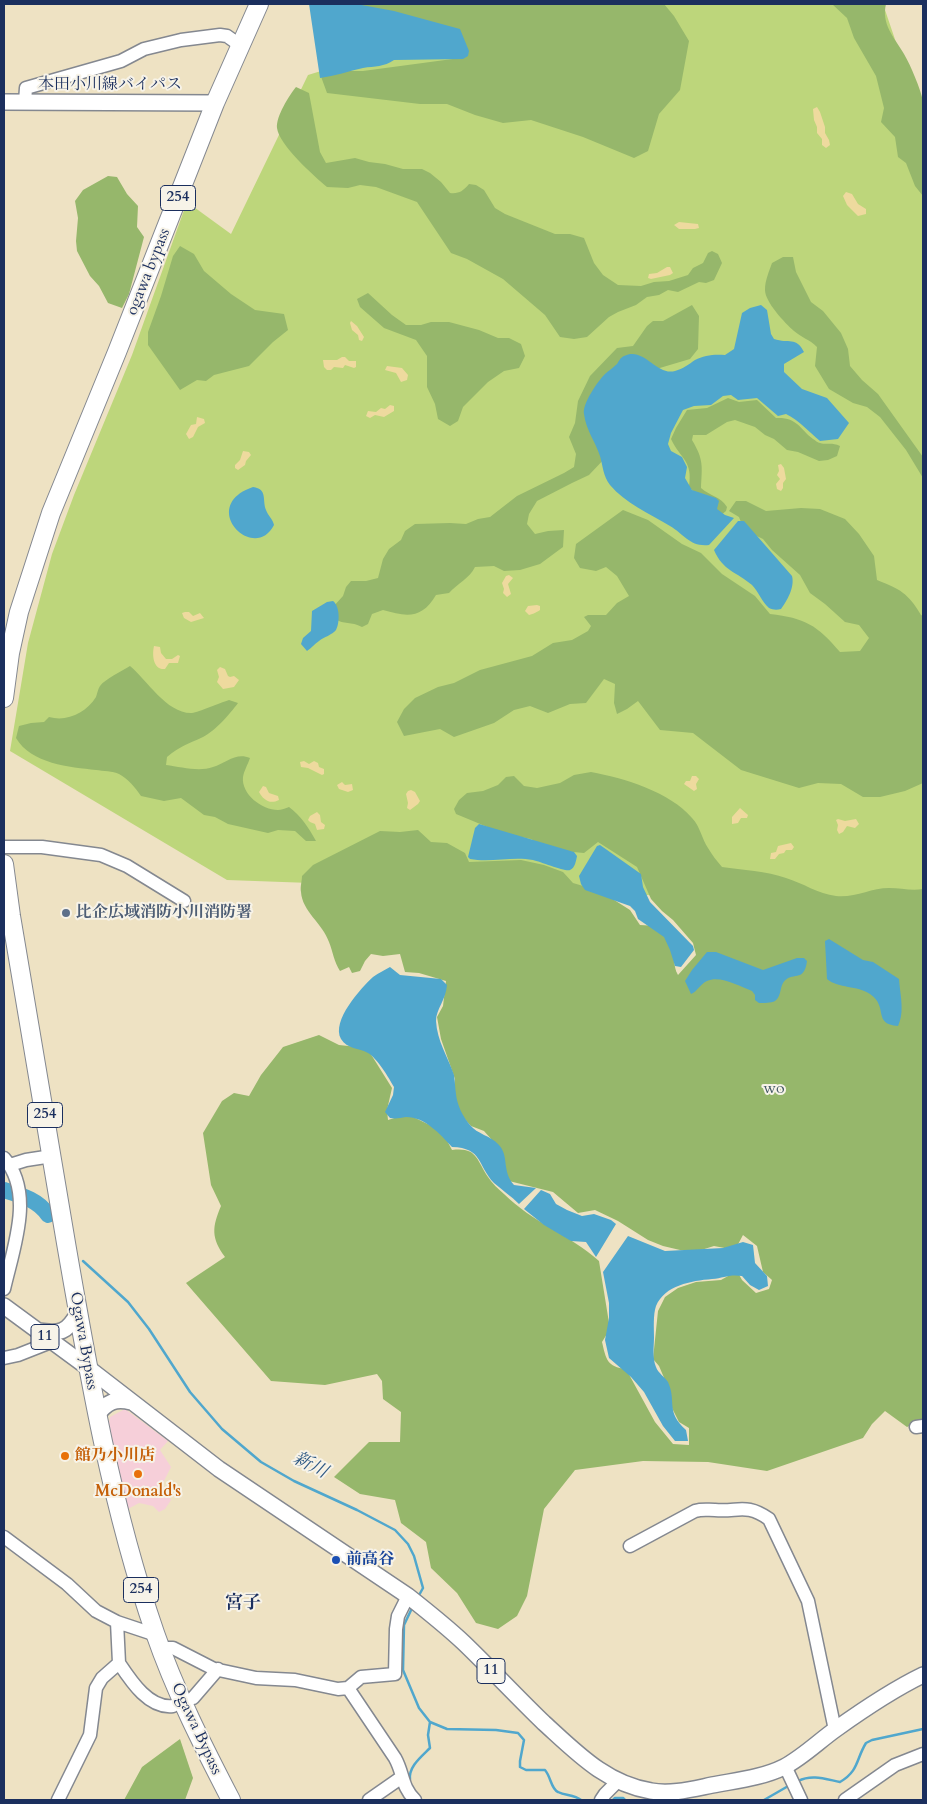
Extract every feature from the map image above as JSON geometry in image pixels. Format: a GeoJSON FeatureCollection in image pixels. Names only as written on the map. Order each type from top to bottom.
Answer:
{"type":"FeatureCollection","features":[{"type":"Feature","properties":{"kind":"highway","name":"254"},"geometry":{"type":"LineString","coordinates":[[215,104],[259,4]]}},
{"type":"Feature","properties":{"kind":"highway","name":"Ogawa Bypass"},"geometry":{"type":"LineString","coordinates":[[4,698],[10,652],[19,612],[51,513],[215,104]]}},
{"type":"Feature","properties":{"kind":"highway","name":"Ogawa Bypass"},"geometry":{"type":"LineString","coordinates":[[4,864],[11,916],[87,1366],[126,1544],[158,1642],[185,1707],[231,1800]]}},
{"type":"Feature","properties":{"kind":"main road","name":"本田小川線バイパス"},"geometry":{"type":"LineString","coordinates":[[4,102],[215,104]]}},
{"type":"Feature","properties":{"kind":"main road","name":"11"},"geometry":{"type":"LineString","coordinates":[[4,1306],[51,1342],[87,1366],[219,1469],[432,1614],[581,1757],[599,1771],[618,1781],[651,1791],[665,1793],[757,1776],[785,1766],[884,1697],[923,1676]]}},
{"type":"Feature","properties":{"kind":"main road"},"geometry":{"type":"LineString","coordinates":[[36,1330],[51,1333],[66,1330],[71,1326],[78,1313]]}},
{"type":"Feature","properties":{"kind":"main road"},"geometry":{"type":"LineString","coordinates":[[97,1415],[107,1404],[113,1401],[131,1402]]}},
{"type":"Feature","properties":{"kind":"street"},"geometry":{"type":"LineString","coordinates":[[26,102],[26,88],[121,61],[144,49],[181,40],[220,35],[227,36],[241,46]]}},
{"type":"Feature","properties":{"kind":"street"},"geometry":{"type":"LineString","coordinates":[[4,847],[42,848],[101,855],[127,866],[184,901]]}},
{"type":"Feature","properties":{"kind":"street"},"geometry":{"type":"LineString","coordinates":[[4,1289],[20,1223],[17,1186],[7,1162],[52,1156]]}},
{"type":"Feature","properties":{"kind":"street"},"geometry":{"type":"LineString","coordinates":[[4,1358],[18,1355],[51,1342]]}},
{"type":"Feature","properties":{"kind":"street"},"geometry":{"type":"LineString","coordinates":[[630,1546],[695,1511],[705,1509],[745,1508],[759,1512],[769,1519],[808,1601],[836,1730]]}},
{"type":"Feature","properties":{"kind":"street"},"geometry":{"type":"LineString","coordinates":[[4,1537],[67,1584],[96,1611],[218,1669],[256,1678],[295,1680],[348,1688],[361,1677],[395,1674],[398,1616],[408,1596]]}},
{"type":"Feature","properties":{"kind":"street"},"geometry":{"type":"LineString","coordinates":[[117,1622],[119,1663],[129,1678],[149,1698],[161,1706],[173,1706]]}},
{"type":"Feature","properties":{"kind":"street"},"geometry":{"type":"LineString","coordinates":[[58,1800],[90,1735],[96,1688],[102,1678],[119,1663]]}},
{"type":"Feature","properties":{"kind":"street"},"geometry":{"type":"LineString","coordinates":[[193,1698],[218,1669]]}},
{"type":"Feature","properties":{"kind":"street"},"geometry":{"type":"LineString","coordinates":[[348,1688],[395,1758],[400,1768],[405,1790],[415,1800]]}},
{"type":"Feature","properties":{"kind":"street"},"geometry":{"type":"LineString","coordinates":[[845,1800],[894,1765],[923,1754]]}},
{"type":"Feature","properties":{"kind":"street"},"geometry":{"type":"LineString","coordinates":[[785,1766],[801,1800]]}},
{"type":"Feature","properties":{"kind":"street"},"geometry":{"type":"LineString","coordinates":[[369,1800],[402,1777]]}},
{"type":"Feature","properties":{"kind":"street"},"geometry":{"type":"LineString","coordinates":[[601,1800],[618,1781]]}},
{"type":"Feature","properties":{"kind":"shaded area"},"geometry":{"type":"Polygon","coordinates":[[[125,1409],[168,1441],[160,1450],[171,1467],[162,1485],[171,1500],[165,1509],[159,1512],[153,1506],[139,1503],[128,1509],[109,1424],[110,1417],[125,1409]]]}},
{"type":"Feature","properties":{"kind":"green space"},"geometry":{"type":"Polygon","coordinates":[[[347,4],[664,4],[674,16],[689,41],[680,90],[659,114],[648,151],[634,158],[583,137],[531,120],[503,123],[447,104],[420,104],[327,93],[319,71],[363,71],[460,58],[347,4]]]}},
{"type":"Feature","properties":{"kind":"green space"},"geometry":{"type":"Polygon","coordinates":[[[539,4],[883,4],[923,122],[923,895],[840,902],[227,880],[10,751],[28,643],[52,554],[74,495],[132,355],[187,202],[231,234],[308,75],[539,4]]]}},
{"type":"Feature","properties":{"kind":"green space"},"geometry":{"type":"Polygon","coordinates":[[[832,4],[886,4],[885,18],[887,24],[910,65],[923,101],[923,196],[915,186],[906,163],[898,157],[895,137],[881,122],[884,108],[876,76],[854,38],[847,18],[832,4]]]}},
{"type":"Feature","properties":{"kind":"green space"},"geometry":{"type":"Polygon","coordinates":[[[296,87],[309,93],[320,152],[326,163],[355,158],[403,169],[422,169],[441,182],[450,193],[461,192],[469,184],[476,185],[484,190],[495,208],[505,214],[555,234],[570,234],[584,238],[594,263],[603,275],[618,285],[641,286],[654,282],[669,281],[688,275],[693,268],[703,263],[708,253],[712,251],[718,254],[722,263],[714,280],[706,283],[699,282],[678,292],[668,290],[659,295],[647,297],[636,305],[609,317],[587,337],[574,339],[560,337],[545,315],[503,279],[467,259],[451,253],[417,202],[376,187],[360,185],[348,188],[327,187],[306,168],[284,143],[277,128],[281,112],[296,87]]]}},
{"type":"Feature","properties":{"kind":"green space"},"geometry":{"type":"Polygon","coordinates":[[[108,176],[117,177],[127,194],[138,206],[137,227],[144,237],[129,294],[122,308],[108,303],[99,286],[90,276],[77,251],[78,218],[75,201],[83,190],[108,176]]]}},
{"type":"Feature","properties":{"kind":"green space"},"geometry":{"type":"Polygon","coordinates":[[[180,246],[194,254],[204,271],[231,294],[255,310],[284,314],[288,330],[249,366],[214,375],[206,381],[197,380],[180,390],[148,345],[148,332],[173,256],[180,246]]]}},
{"type":"Feature","properties":{"kind":"green space"},"geometry":{"type":"Polygon","coordinates":[[[783,257],[793,257],[796,272],[811,302],[823,311],[841,333],[848,349],[850,366],[878,394],[923,457],[923,478],[906,450],[880,417],[867,407],[853,403],[829,389],[815,366],[817,347],[794,331],[781,318],[768,300],[765,290],[766,279],[772,263],[783,257]]]}},
{"type":"Feature","properties":{"kind":"green space"},"geometry":{"type":"Polygon","coordinates":[[[368,293],[406,325],[449,322],[479,330],[498,338],[509,338],[521,344],[525,356],[519,368],[504,371],[488,382],[463,407],[458,421],[450,426],[438,419],[435,404],[427,387],[427,356],[416,340],[384,328],[360,307],[357,299],[368,293]]]}},
{"type":"Feature","properties":{"kind":"green space"},"geometry":{"type":"Polygon","coordinates":[[[692,305],[699,316],[698,349],[690,359],[653,370],[607,456],[589,475],[537,501],[529,514],[527,524],[535,534],[564,530],[563,547],[540,564],[520,570],[504,571],[494,566],[475,567],[470,575],[449,593],[436,595],[425,608],[413,614],[399,614],[383,610],[372,614],[368,624],[362,627],[335,619],[333,607],[343,596],[346,587],[351,581],[366,581],[378,578],[383,559],[389,549],[401,540],[405,531],[415,524],[466,524],[490,517],[517,496],[574,467],[576,454],[569,437],[575,423],[578,401],[590,376],[617,348],[633,346],[647,326],[653,321],[663,321],[692,305]]]}},
{"type":"Feature","properties":{"kind":"green space"},"geometry":{"type":"Polygon","coordinates":[[[728,398],[739,402],[757,400],[776,418],[793,421],[818,443],[840,446],[837,456],[819,461],[798,452],[787,450],[755,427],[735,420],[727,422],[706,435],[693,435],[692,440],[699,453],[701,463],[701,488],[727,507],[726,511],[720,516],[689,487],[688,465],[671,439],[687,410],[707,408],[728,398]]]}},
{"type":"Feature","properties":{"kind":"green space"},"geometry":{"type":"Polygon","coordinates":[[[736,501],[746,501],[766,511],[801,508],[820,509],[845,519],[859,534],[874,556],[877,580],[903,593],[923,616],[923,783],[905,791],[880,797],[863,797],[841,784],[818,783],[799,788],[741,770],[693,733],[660,730],[638,701],[617,714],[614,703],[615,684],[604,679],[586,703],[570,704],[548,713],[530,706],[514,710],[494,723],[454,737],[440,729],[404,736],[397,722],[404,709],[415,698],[438,687],[454,683],[480,670],[532,656],[553,643],[572,640],[588,631],[591,626],[584,617],[588,615],[606,615],[617,603],[629,596],[617,576],[606,567],[596,571],[580,568],[574,558],[576,544],[623,510],[648,520],[682,544],[701,553],[722,574],[755,596],[770,614],[810,624],[824,635],[840,652],[860,651],[869,638],[859,625],[845,622],[810,593],[800,575],[772,550],[763,539],[744,530],[739,517],[729,511],[736,501]]]}},
{"type":"Feature","properties":{"kind":"green space"},"geometry":{"type":"Polygon","coordinates":[[[130,666],[166,702],[183,712],[192,713],[229,700],[238,703],[212,731],[167,757],[166,765],[202,769],[213,767],[240,756],[250,758],[243,777],[245,789],[249,795],[259,804],[272,809],[279,810],[289,807],[304,822],[316,841],[306,841],[295,831],[278,830],[268,833],[228,824],[215,817],[204,815],[181,798],[164,801],[141,796],[119,774],[52,763],[31,754],[16,738],[19,726],[44,722],[49,717],[69,717],[81,712],[92,703],[102,683],[130,666]]]}},
{"type":"Feature","properties":{"kind":"green space","name":"wo"},"geometry":{"type":"Polygon","coordinates":[[[591,772],[632,782],[672,801],[695,821],[708,848],[722,867],[779,876],[836,896],[850,896],[882,888],[923,889],[923,1420],[907,1427],[885,1411],[872,1424],[863,1438],[767,1471],[708,1462],[643,1461],[575,1470],[544,1509],[527,1596],[517,1616],[498,1629],[476,1623],[457,1593],[431,1568],[426,1542],[401,1523],[395,1500],[360,1494],[334,1477],[369,1442],[400,1442],[401,1412],[383,1399],[382,1381],[377,1374],[325,1385],[271,1381],[186,1283],[225,1257],[215,1238],[216,1220],[221,1206],[211,1185],[203,1133],[222,1101],[234,1093],[249,1096],[261,1075],[283,1047],[319,1035],[339,1045],[367,1048],[392,1088],[387,1110],[388,1120],[407,1114],[442,1131],[452,1150],[471,1152],[491,1181],[515,1204],[599,1261],[610,1329],[602,1342],[606,1357],[611,1364],[626,1369],[655,1422],[673,1444],[689,1445],[689,1428],[679,1422],[669,1402],[668,1387],[659,1366],[653,1359],[658,1311],[665,1297],[678,1288],[696,1282],[721,1280],[737,1271],[742,1280],[756,1293],[769,1289],[772,1280],[763,1272],[757,1246],[743,1235],[735,1250],[714,1246],[698,1251],[680,1250],[663,1246],[648,1240],[618,1221],[595,1210],[578,1213],[553,1192],[505,1180],[501,1150],[484,1131],[471,1126],[460,1114],[453,1098],[455,1079],[441,1039],[437,1017],[443,1006],[446,981],[419,973],[405,972],[400,954],[383,956],[371,954],[360,971],[352,973],[349,967],[340,971],[326,935],[302,899],[302,876],[313,865],[380,831],[400,832],[418,830],[431,842],[447,843],[465,853],[469,862],[521,860],[544,865],[563,872],[573,883],[600,891],[630,910],[640,925],[657,926],[671,942],[678,975],[696,955],[693,943],[651,899],[637,867],[598,842],[584,853],[551,850],[531,839],[502,833],[456,814],[454,809],[459,800],[467,793],[483,791],[498,785],[506,777],[514,776],[524,786],[537,788],[560,783],[574,775],[591,772]]]}},
{"type":"Feature","properties":{"kind":"green space"},"geometry":{"type":"Polygon","coordinates":[[[180,1739],[193,1778],[185,1800],[124,1800],[142,1767],[180,1739]]]}},
{"type":"Feature","properties":{"kind":"sand"},"geometry":{"type":"Polygon","coordinates":[[[817,107],[829,140],[830,145],[826,148],[822,145],[822,139],[817,133],[814,120],[813,109],[817,107]]]}},
{"type":"Feature","properties":{"kind":"sand"},"geometry":{"type":"Polygon","coordinates":[[[846,192],[852,194],[858,204],[866,209],[866,214],[858,216],[847,205],[843,196],[846,192]]]}},
{"type":"Feature","properties":{"kind":"sand"},"geometry":{"type":"Polygon","coordinates":[[[679,222],[698,224],[699,228],[679,229],[674,225],[679,222]]]}},
{"type":"Feature","properties":{"kind":"sand"},"geometry":{"type":"Polygon","coordinates":[[[670,267],[673,273],[651,279],[648,278],[649,274],[657,273],[670,267]]]}},
{"type":"Feature","properties":{"kind":"sand"},"geometry":{"type":"Polygon","coordinates":[[[351,321],[357,326],[364,337],[362,341],[359,340],[358,335],[352,330],[351,321]]]}},
{"type":"Feature","properties":{"kind":"sand"},"geometry":{"type":"Polygon","coordinates":[[[342,357],[349,361],[356,361],[356,367],[345,365],[343,368],[334,367],[331,370],[327,370],[324,367],[323,360],[337,360],[342,357]]]}},
{"type":"Feature","properties":{"kind":"sand"},"geometry":{"type":"Polygon","coordinates":[[[387,366],[402,368],[408,375],[407,380],[401,382],[396,373],[385,370],[387,366]]]}},
{"type":"Feature","properties":{"kind":"sand"},"geometry":{"type":"Polygon","coordinates":[[[390,405],[394,406],[394,411],[384,417],[375,415],[370,418],[366,416],[368,411],[376,412],[390,405]]]}},
{"type":"Feature","properties":{"kind":"sand"},"geometry":{"type":"Polygon","coordinates":[[[197,417],[204,419],[205,423],[198,427],[193,437],[189,439],[186,434],[191,425],[196,424],[197,417]]]}},
{"type":"Feature","properties":{"kind":"sand"},"geometry":{"type":"Polygon","coordinates":[[[243,451],[249,452],[251,455],[245,465],[238,470],[235,468],[235,465],[240,460],[243,451]]]}},
{"type":"Feature","properties":{"kind":"sand"},"geometry":{"type":"Polygon","coordinates":[[[781,464],[784,468],[786,479],[781,491],[777,489],[776,484],[780,479],[777,475],[779,471],[778,465],[781,464]]]}},
{"type":"Feature","properties":{"kind":"sand"},"geometry":{"type":"Polygon","coordinates":[[[509,575],[513,578],[508,584],[511,594],[507,597],[503,593],[502,583],[506,576],[509,575]]]}},
{"type":"Feature","properties":{"kind":"sand"},"geometry":{"type":"Polygon","coordinates":[[[528,606],[540,606],[540,610],[537,612],[529,615],[525,611],[528,606]]]}},
{"type":"Feature","properties":{"kind":"sand"},"geometry":{"type":"Polygon","coordinates":[[[189,612],[193,616],[200,613],[204,618],[191,622],[184,618],[182,613],[189,612]]]}},
{"type":"Feature","properties":{"kind":"sand"},"geometry":{"type":"Polygon","coordinates":[[[154,646],[160,647],[161,653],[166,659],[180,656],[178,663],[169,663],[165,669],[158,667],[153,657],[154,646]]]}},
{"type":"Feature","properties":{"kind":"sand"},"geometry":{"type":"Polygon","coordinates":[[[220,667],[225,669],[228,676],[234,676],[239,680],[234,687],[223,689],[217,682],[219,677],[217,670],[220,667]]]}},
{"type":"Feature","properties":{"kind":"sand"},"geometry":{"type":"Polygon","coordinates":[[[304,761],[309,764],[314,761],[318,763],[319,767],[324,769],[324,774],[322,775],[308,768],[301,767],[300,762],[304,761]]]}},
{"type":"Feature","properties":{"kind":"sand"},"geometry":{"type":"Polygon","coordinates":[[[692,776],[696,776],[699,779],[696,784],[697,789],[694,791],[684,784],[686,781],[690,781],[692,776]]]}},
{"type":"Feature","properties":{"kind":"sand"},"geometry":{"type":"Polygon","coordinates":[[[342,782],[345,785],[352,784],[353,790],[348,792],[339,789],[337,785],[342,782]]]}},
{"type":"Feature","properties":{"kind":"sand"},"geometry":{"type":"Polygon","coordinates":[[[263,786],[266,787],[269,793],[278,796],[279,800],[269,802],[264,799],[259,792],[263,786]]]}},
{"type":"Feature","properties":{"kind":"sand"},"geometry":{"type":"Polygon","coordinates":[[[411,790],[415,792],[420,801],[410,810],[407,808],[406,794],[411,790]]]}},
{"type":"Feature","properties":{"kind":"sand"},"geometry":{"type":"Polygon","coordinates":[[[740,808],[748,815],[747,818],[741,818],[738,823],[732,824],[732,817],[740,808]]]}},
{"type":"Feature","properties":{"kind":"sand"},"geometry":{"type":"Polygon","coordinates":[[[317,812],[320,815],[321,822],[325,825],[324,829],[317,830],[315,824],[308,820],[310,816],[317,812]]]}},
{"type":"Feature","properties":{"kind":"sand"},"geometry":{"type":"Polygon","coordinates":[[[856,819],[859,824],[855,828],[847,826],[839,834],[836,820],[845,821],[856,819]]]}},
{"type":"Feature","properties":{"kind":"sand"},"geometry":{"type":"Polygon","coordinates":[[[791,843],[794,847],[792,850],[786,850],[775,859],[770,859],[771,853],[776,852],[778,846],[791,843]]]}},
{"type":"Feature","properties":{"kind":"water"},"geometry":{"type":"Polygon","coordinates":[[[309,4],[356,4],[394,11],[460,29],[469,51],[468,56],[463,59],[394,60],[383,65],[320,78],[309,4]]]}},
{"type":"Feature","properties":{"kind":"water"},"geometry":{"type":"Polygon","coordinates":[[[761,305],[767,310],[771,334],[774,339],[795,342],[804,352],[784,364],[784,372],[802,389],[827,398],[849,423],[838,439],[820,441],[796,420],[786,414],[778,416],[757,398],[738,400],[731,395],[723,396],[711,405],[694,406],[683,410],[671,433],[668,444],[671,451],[682,457],[687,467],[685,478],[692,490],[716,498],[719,501],[717,509],[725,515],[734,518],[709,545],[697,544],[630,503],[610,485],[587,425],[584,414],[585,405],[598,382],[605,374],[623,357],[631,354],[638,355],[668,371],[681,369],[702,357],[725,355],[734,349],[742,313],[750,308],[761,305]]]}},
{"type":"Feature","properties":{"kind":"water"},"geometry":{"type":"Polygon","coordinates":[[[253,487],[258,488],[263,493],[266,510],[274,525],[265,535],[254,538],[244,535],[235,528],[230,518],[230,506],[237,496],[253,487]]]}},
{"type":"Feature","properties":{"kind":"water"},"geometry":{"type":"Polygon","coordinates":[[[738,521],[744,521],[792,576],[793,580],[788,598],[781,609],[769,608],[752,585],[726,567],[714,550],[738,521]]]}},
{"type":"Feature","properties":{"kind":"water"},"geometry":{"type":"Polygon","coordinates":[[[333,601],[339,615],[336,630],[307,651],[301,644],[303,638],[311,631],[312,611],[327,602],[333,601]]]}},
{"type":"Feature","properties":{"kind":"water"},"geometry":{"type":"Polygon","coordinates":[[[479,824],[574,852],[577,856],[575,864],[572,869],[568,870],[525,859],[470,859],[468,857],[475,828],[479,824]]]}},
{"type":"Feature","properties":{"kind":"water"},"geometry":{"type":"Polygon","coordinates":[[[600,845],[641,874],[643,887],[650,902],[693,946],[694,950],[681,967],[675,966],[664,937],[638,919],[635,911],[630,906],[585,890],[581,884],[579,876],[597,846],[600,845]]]}},
{"type":"Feature","properties":{"kind":"water"},"geometry":{"type":"Polygon","coordinates":[[[829,939],[863,960],[873,962],[899,979],[902,1009],[898,1026],[885,1022],[879,1004],[870,994],[827,979],[825,941],[829,939]]]}},
{"type":"Feature","properties":{"kind":"water"},"geometry":{"type":"Polygon","coordinates":[[[707,952],[716,952],[763,970],[797,958],[804,958],[807,961],[800,975],[786,979],[775,1001],[759,1003],[755,1000],[755,995],[752,991],[718,979],[705,982],[691,994],[685,981],[707,952]]]}},
{"type":"Feature","properties":{"kind":"water"},"geometry":{"type":"Polygon","coordinates":[[[390,967],[400,975],[441,979],[447,985],[436,1021],[441,1042],[454,1075],[458,1102],[463,1115],[470,1125],[476,1131],[495,1141],[502,1149],[508,1174],[514,1185],[536,1188],[519,1204],[494,1183],[474,1154],[462,1148],[452,1147],[432,1127],[420,1120],[406,1117],[390,1118],[385,1112],[393,1095],[394,1087],[379,1064],[368,1053],[350,1047],[341,1039],[339,1032],[340,1023],[349,1005],[373,977],[390,967]]]}},
{"type":"Feature","properties":{"kind":"water"},"geometry":{"type":"Polygon","coordinates":[[[541,1190],[550,1194],[556,1204],[567,1210],[582,1216],[594,1214],[611,1220],[616,1224],[596,1257],[586,1242],[571,1241],[544,1225],[524,1209],[541,1190]]]}},
{"type":"Feature","properties":{"kind":"water"},"geometry":{"type":"Polygon","coordinates":[[[628,1236],[665,1251],[723,1248],[743,1242],[753,1245],[755,1263],[767,1276],[768,1286],[759,1290],[750,1285],[742,1276],[730,1276],[687,1283],[666,1293],[656,1306],[654,1313],[655,1363],[658,1371],[668,1382],[672,1395],[673,1412],[686,1430],[688,1441],[675,1441],[663,1426],[644,1392],[631,1377],[609,1358],[605,1340],[609,1318],[609,1303],[603,1272],[628,1236]]]}},
{"type":"Feature","properties":{"kind":"waterway","name":"新川"},"geometry":{"type":"LineString","coordinates":[[4,1190],[23,1196],[40,1205],[48,1215]]}},
{"type":"Feature","properties":{"kind":"waterway","name":"新川"},"geometry":{"type":"LineString","coordinates":[[83,1261],[128,1302],[149,1329],[190,1392],[222,1429],[261,1462],[294,1481],[395,1530],[408,1544],[414,1556],[423,1588],[418,1597]]}},
{"type":"Feature","properties":{"kind":"waterway"},"geometry":{"type":"LineString","coordinates":[[413,1606],[404,1625],[403,1670],[419,1708],[430,1722],[447,1729],[496,1730],[518,1733],[524,1740],[520,1767],[526,1770],[545,1770],[552,1786],[556,1790],[581,1800]]}},
{"type":"Feature","properties":{"kind":"waterway"},"geometry":{"type":"LineString","coordinates":[[410,1780],[413,1767],[430,1748],[428,1735],[430,1722]]}},
{"type":"Feature","properties":{"kind":"waterway"},"geometry":{"type":"LineString","coordinates":[[798,1781],[813,1777],[840,1782],[851,1774],[866,1743],[923,1729]]}},
{"type":"Feature","properties":{"kind":"waterway"},"geometry":{"type":"LineString","coordinates":[[764,1800],[790,1785]]}},
{"type":"Feature","properties":{"kind":"waterway"},"geometry":{"type":"LineString","coordinates":[[613,1800],[615,1798],[623,1798],[625,1800]]}},
{"type":"Feature","properties":{"kind":"place","name":"比企広域消防小川消防署"},"geometry":{"type":"Point","coordinates":[66,913]}},
{"type":"Feature","properties":{"kind":"place","name":"館乃小川店"},"geometry":{"type":"Point","coordinates":[65,1456]}},
{"type":"Feature","properties":{"kind":"place","name":"McDonald's"},"geometry":{"type":"Point","coordinates":[138,1474]}},
{"type":"Feature","properties":{"kind":"place","name":"前高谷"},"geometry":{"type":"Point","coordinates":[336,1560]}},
{"type":"Feature","properties":{"kind":"district","name":"宮子"},"geometry":{"type":"Point","coordinates":[243,1604]}}]}
